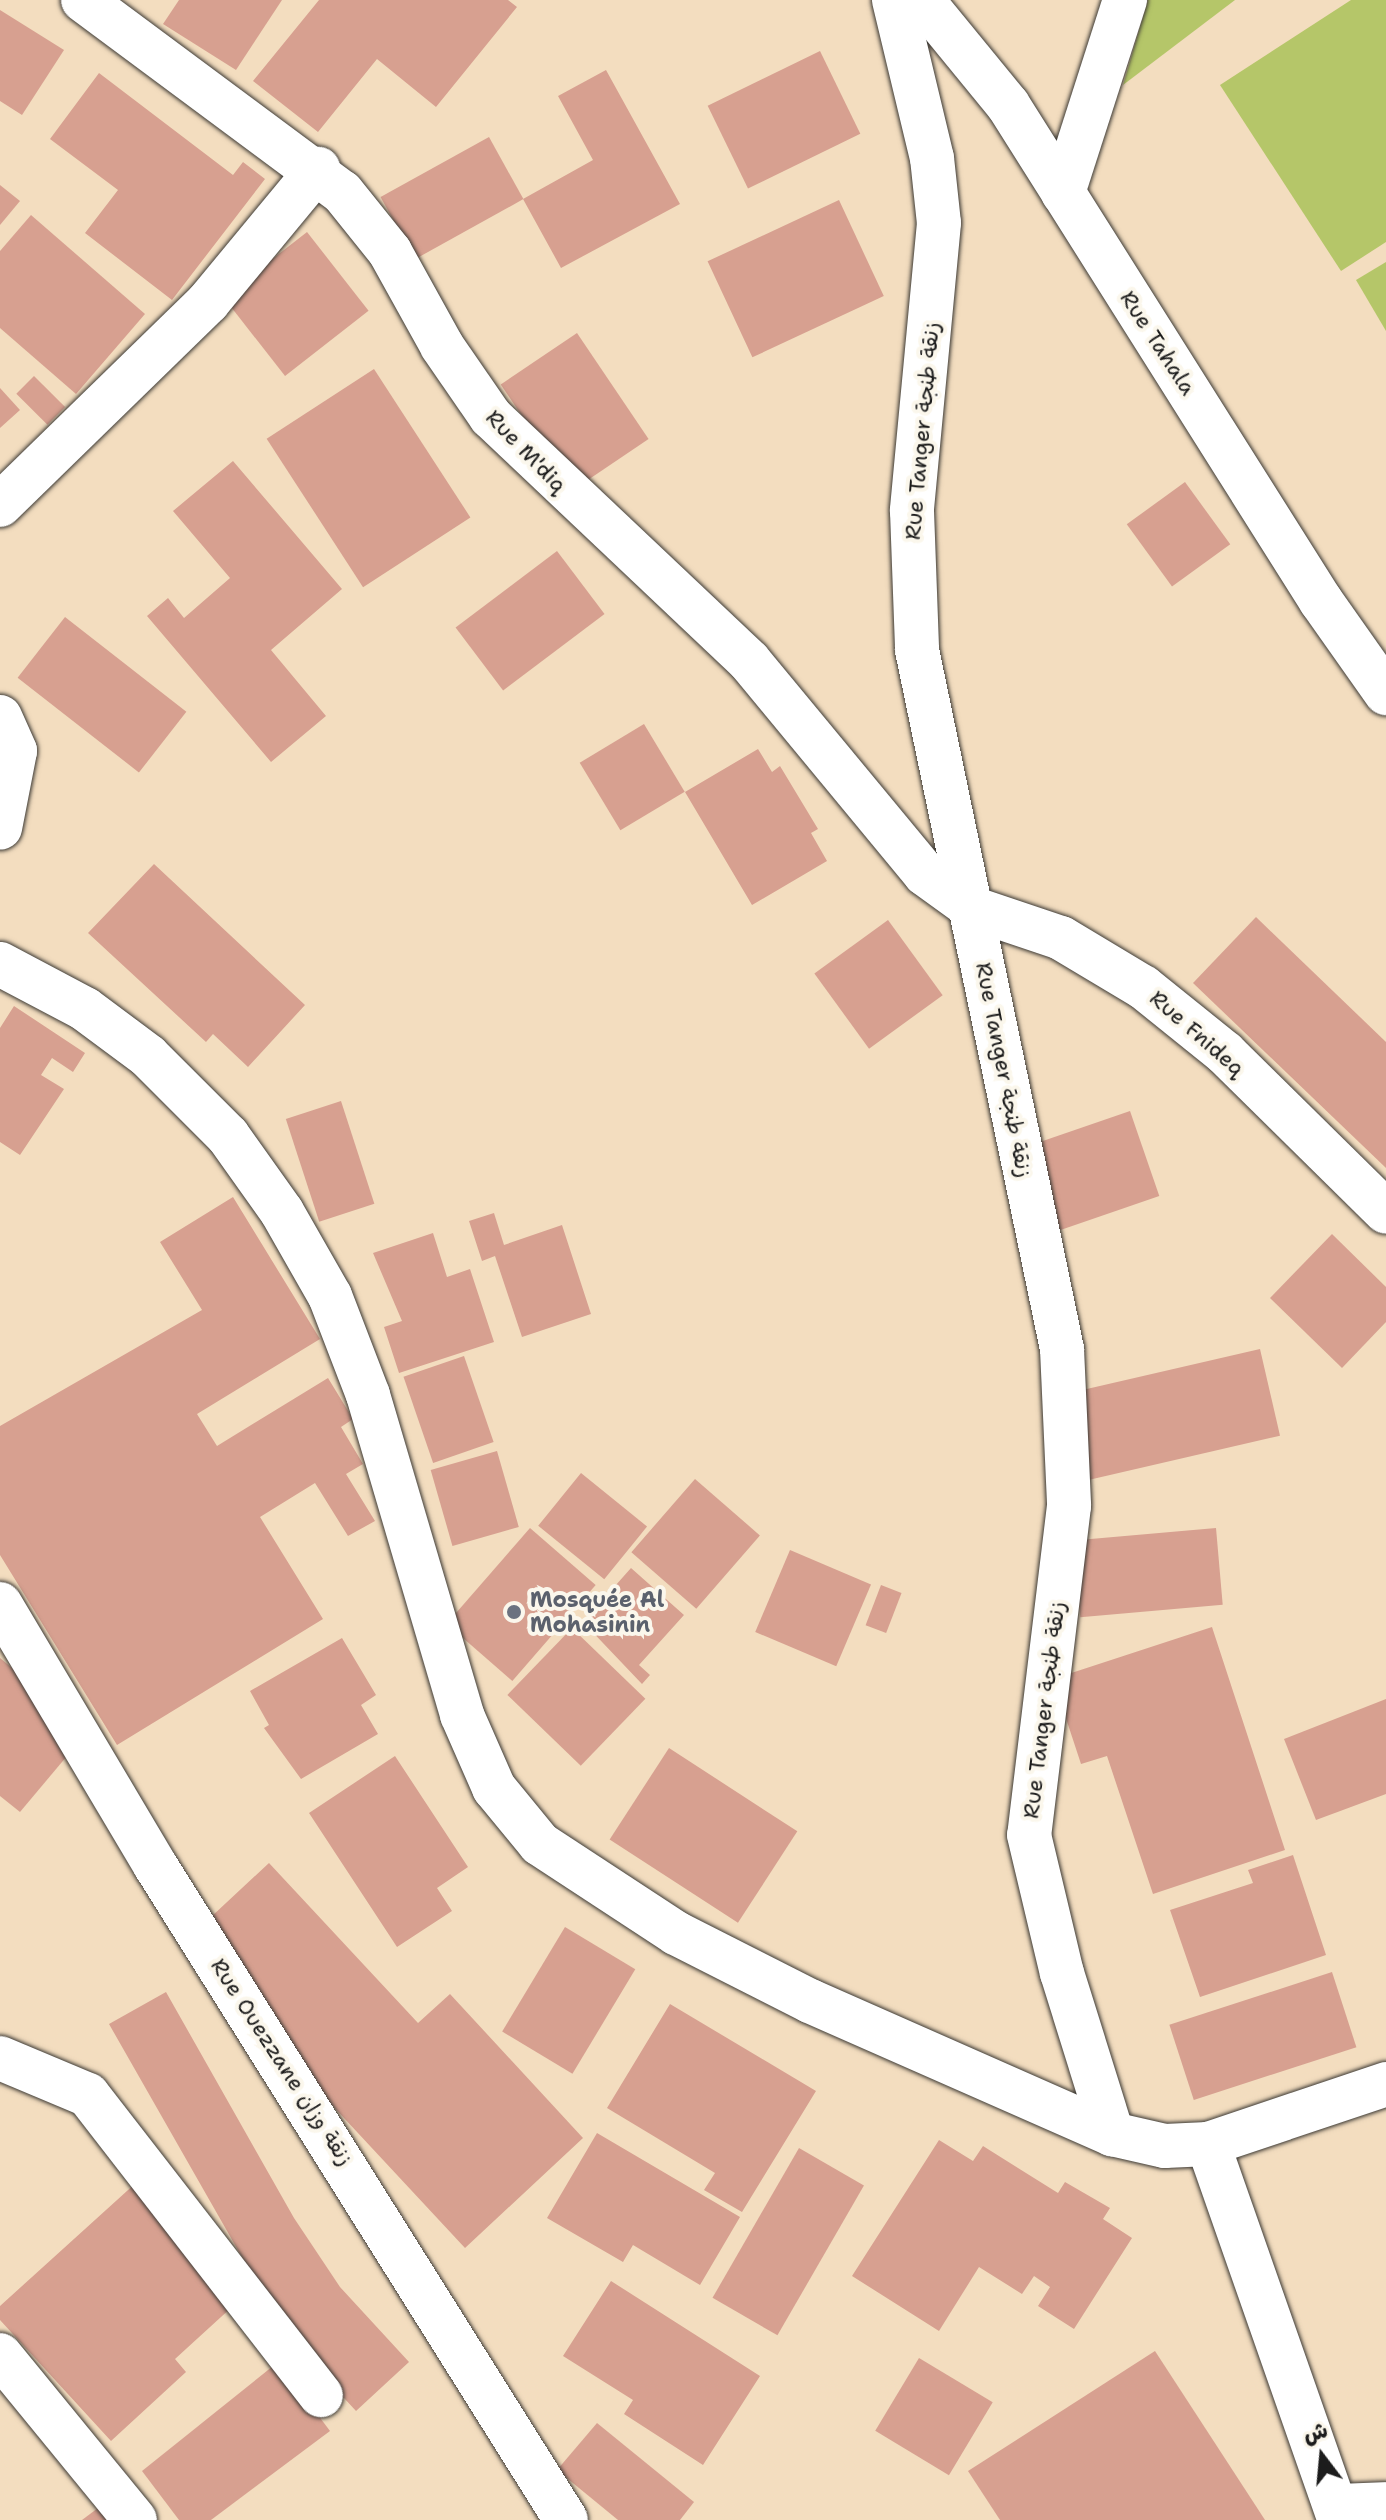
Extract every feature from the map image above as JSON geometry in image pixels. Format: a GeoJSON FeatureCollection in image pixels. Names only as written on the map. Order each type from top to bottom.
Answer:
{"type":"FeatureCollection","features":[{"type":"Feature","properties":{"kind":"street","name":"Rue M'diq"},"geometry":{"type":"LineString","coordinates":[[83,0],[318,169],[364,216],[390,252],[442,346],[491,417],[749,661],[925,874],[972,908]]}},
{"type":"Feature","properties":{"kind":"street","name":"Rue Tanger زنقة طنجة"},"geometry":{"type":"LineString","coordinates":[[894,0],[932,158],[939,223],[912,511],[911,580],[917,650],[1062,1349],[1069,1506],[1029,1816],[1031,1853],[1112,2134]]}},
{"type":"Feature","properties":{"kind":"street","name":"Rue Tahala"},"geometry":{"type":"LineString","coordinates":[[922,0],[1008,105],[1321,601],[1386,693]]}},
{"type":"Feature","properties":{"kind":"street"},"geometry":{"type":"LineString","coordinates":[[1063,193],[1125,0]]}},
{"type":"Feature","properties":{"kind":"street"},"geometry":{"type":"LineString","coordinates":[[0,505],[208,302],[318,169]]}},
{"type":"Feature","properties":{"kind":"street"},"geometry":{"type":"LineString","coordinates":[[0,717],[15,751],[0,828]]}},
{"type":"Feature","properties":{"kind":"street","name":"Rue Fnideq"},"geometry":{"type":"LineString","coordinates":[[972,908],[1061,938],[1143,987],[1225,1053],[1386,1212]]}},
{"type":"Feature","properties":{"kind":"street"},"geometry":{"type":"LineString","coordinates":[[0,964],[85,1009],[148,1056],[228,1136],[282,1212],[330,1296],[368,1395],[462,1715],[494,1788],[540,1844],[676,1933],[810,2001],[1112,2134],[1165,2146],[1208,2144],[1386,2084]]}},
{"type":"Feature","properties":{"kind":"street","name":"Rue Ouezzane زنقة وزان"},"geometry":{"type":"LineString","coordinates":[[0,1604],[155,1865],[566,2520]]}},
{"type":"Feature","properties":{"kind":"street"},"geometry":{"type":"LineString","coordinates":[[0,2058],[88,2095],[321,2395]]}},
{"type":"Feature","properties":{"kind":"street"},"geometry":{"type":"LineString","coordinates":[[1208,2144],[1338,2513],[1386,2504]]}},
{"type":"Feature","properties":{"kind":"street"},"geometry":{"type":"LineString","coordinates":[[0,2355],[135,2520]]}},
{"type":"Feature","properties":{"kind":"green space"},"geometry":{"type":"Polygon","coordinates":[[[1148,0],[1235,0],[1123,85],[1148,0]]]}},
{"type":"Feature","properties":{"kind":"green space"},"geometry":{"type":"Polygon","coordinates":[[[1351,0],[1386,0],[1386,242],[1341,271],[1220,85],[1351,0]]]}},
{"type":"Feature","properties":{"kind":"green space"},"geometry":{"type":"Polygon","coordinates":[[[1386,262],[1386,331],[1356,280],[1386,262]]]}},
{"type":"Feature","properties":{"kind":"building"},"geometry":{"type":"Polygon","coordinates":[[[179,0],[282,0],[236,70],[163,24],[179,0]]]}},
{"type":"Feature","properties":{"kind":"building"},"geometry":{"type":"Polygon","coordinates":[[[319,0],[508,0],[517,7],[436,107],[377,59],[318,132],[253,81],[319,0]]]}},
{"type":"Feature","properties":{"kind":"building"},"geometry":{"type":"Polygon","coordinates":[[[0,10],[64,50],[22,115],[0,101],[0,10]]]}},
{"type":"Feature","properties":{"kind":"building"},"geometry":{"type":"Polygon","coordinates":[[[820,51],[860,134],[748,188],[708,106],[820,51]]]}},
{"type":"Feature","properties":{"kind":"building"},"geometry":{"type":"Polygon","coordinates":[[[606,70],[680,204],[561,268],[523,199],[593,160],[558,96],[606,70]]]}},
{"type":"Feature","properties":{"kind":"building"},"geometry":{"type":"Polygon","coordinates":[[[99,73],[233,175],[243,162],[265,179],[172,300],[85,233],[118,190],[50,139],[99,73]]]}},
{"type":"Feature","properties":{"kind":"building"},"geometry":{"type":"Polygon","coordinates":[[[489,137],[523,199],[415,259],[381,197],[489,137]]]}},
{"type":"Feature","properties":{"kind":"building"},"geometry":{"type":"Polygon","coordinates":[[[0,185],[20,201],[0,225],[0,185]]]}},
{"type":"Feature","properties":{"kind":"building"},"geometry":{"type":"Polygon","coordinates":[[[839,200],[884,296],[752,357],[708,261],[839,200]]]}},
{"type":"Feature","properties":{"kind":"building"},"geometry":{"type":"Polygon","coordinates":[[[31,215],[145,314],[76,394],[0,328],[0,251],[31,215]]]}},
{"type":"Feature","properties":{"kind":"building"},"geometry":{"type":"Polygon","coordinates":[[[307,232],[369,311],[285,376],[223,297],[307,232]]]}},
{"type":"Feature","properties":{"kind":"building"},"geometry":{"type":"Polygon","coordinates":[[[577,333],[649,439],[572,491],[501,384],[577,333]]]}},
{"type":"Feature","properties":{"kind":"building"},"geometry":{"type":"Polygon","coordinates":[[[374,369],[470,517],[363,587],[267,439],[374,369]]]}},
{"type":"Feature","properties":{"kind":"building"},"geometry":{"type":"Polygon","coordinates":[[[34,376],[65,407],[47,425],[16,394],[34,376]]]}},
{"type":"Feature","properties":{"kind":"building"},"geometry":{"type":"Polygon","coordinates":[[[0,388],[20,410],[0,428],[0,388]]]}},
{"type":"Feature","properties":{"kind":"building"},"geometry":{"type":"Polygon","coordinates":[[[233,461],[342,589],[271,650],[326,716],[271,762],[147,616],[168,598],[184,618],[230,578],[173,511],[233,461]]]}},
{"type":"Feature","properties":{"kind":"building"},"geometry":{"type":"Polygon","coordinates":[[[1185,482],[1230,544],[1172,587],[1127,524],[1185,482]]]}},
{"type":"Feature","properties":{"kind":"building"},"geometry":{"type":"Polygon","coordinates":[[[557,551],[605,614],[503,691],[456,627],[557,551]]]}},
{"type":"Feature","properties":{"kind":"building"},"geometry":{"type":"Polygon","coordinates":[[[65,617],[186,712],[139,772],[18,678],[65,617]]]}},
{"type":"Feature","properties":{"kind":"building"},"geometry":{"type":"Polygon","coordinates":[[[644,724],[685,792],[620,830],[580,763],[644,724]]]}},
{"type":"Feature","properties":{"kind":"building"},"geometry":{"type":"Polygon","coordinates":[[[758,749],[772,772],[780,766],[818,829],[811,833],[827,861],[752,905],[685,792],[758,749]]]}},
{"type":"Feature","properties":{"kind":"building"},"geometry":{"type":"Polygon","coordinates":[[[154,864],[305,1005],[248,1067],[213,1034],[206,1042],[88,933],[154,864]]]}},
{"type":"Feature","properties":{"kind":"building"},"geometry":{"type":"Polygon","coordinates":[[[1256,917],[1386,1042],[1386,1168],[1193,983],[1256,917]]]}},
{"type":"Feature","properties":{"kind":"building"},"geometry":{"type":"Polygon","coordinates":[[[888,920],[943,995],[869,1049],[814,973],[888,920]]]}},
{"type":"Feature","properties":{"kind":"building"},"geometry":{"type":"Polygon","coordinates":[[[14,1006],[85,1053],[73,1072],[52,1058],[41,1075],[64,1089],[20,1155],[0,1142],[0,1028],[14,1006]]]}},
{"type":"Feature","properties":{"kind":"building"},"geometry":{"type":"Polygon","coordinates":[[[341,1101],[374,1204],[319,1222],[286,1119],[341,1101]]]}},
{"type":"Feature","properties":{"kind":"building"},"geometry":{"type":"Polygon","coordinates":[[[1130,1111],[1159,1196],[1059,1231],[1030,1146],[1130,1111]]]}},
{"type":"Feature","properties":{"kind":"building"},"geometry":{"type":"Polygon","coordinates":[[[233,1197],[320,1339],[197,1414],[217,1446],[328,1378],[353,1419],[341,1427],[363,1464],[346,1474],[375,1521],[348,1536],[315,1483],[260,1517],[323,1619],[117,1745],[0,1555],[0,1426],[202,1310],[160,1242],[233,1197]]]}},
{"type":"Feature","properties":{"kind":"building"},"geometry":{"type":"Polygon","coordinates":[[[494,1213],[504,1245],[562,1225],[591,1314],[522,1337],[495,1256],[482,1261],[469,1221],[494,1213]]]}},
{"type":"Feature","properties":{"kind":"building"},"geometry":{"type":"Polygon","coordinates":[[[433,1233],[447,1277],[470,1269],[494,1342],[399,1373],[384,1327],[402,1321],[373,1253],[433,1233]]]}},
{"type":"Feature","properties":{"kind":"building"},"geometry":{"type":"Polygon","coordinates":[[[1332,1234],[1386,1287],[1386,1322],[1342,1368],[1270,1298],[1332,1234]]]}},
{"type":"Feature","properties":{"kind":"building"},"geometry":{"type":"Polygon","coordinates":[[[1260,1349],[1280,1436],[1085,1481],[1065,1394],[1260,1349]]]}},
{"type":"Feature","properties":{"kind":"building"},"geometry":{"type":"Polygon","coordinates":[[[464,1356],[494,1442],[433,1463],[403,1377],[464,1356]]]}},
{"type":"Feature","properties":{"kind":"building"},"geometry":{"type":"Polygon","coordinates":[[[497,1451],[519,1527],[452,1546],[431,1470],[497,1451]]]}},
{"type":"Feature","properties":{"kind":"building"},"geometry":{"type":"Polygon","coordinates":[[[581,1473],[647,1526],[604,1579],[538,1526],[581,1473]]]}},
{"type":"Feature","properties":{"kind":"building"},"geometry":{"type":"Polygon","coordinates":[[[695,1479],[760,1535],[696,1609],[631,1552],[695,1479]]]}},
{"type":"Feature","properties":{"kind":"building","name":"Mosquée Al Mohasinin"},"geometry":{"type":"Polygon","coordinates":[[[530,1528],[596,1585],[512,1681],[447,1624],[530,1528]]]}},
{"type":"Feature","properties":{"kind":"building"},"geometry":{"type":"Polygon","coordinates":[[[1216,1528],[1223,1605],[1080,1617],[1074,1540],[1216,1528]]]}},
{"type":"Feature","properties":{"kind":"building"},"geometry":{"type":"Polygon","coordinates":[[[790,1550],[871,1584],[836,1666],[755,1632],[790,1550]]]}},
{"type":"Feature","properties":{"kind":"building"},"geometry":{"type":"Polygon","coordinates":[[[631,1568],[684,1615],[639,1665],[650,1675],[642,1684],[583,1622],[631,1568]]]}},
{"type":"Feature","properties":{"kind":"building"},"geometry":{"type":"Polygon","coordinates":[[[881,1585],[902,1593],[886,1633],[866,1625],[881,1585]]]}},
{"type":"Feature","properties":{"kind":"building"},"geometry":{"type":"Polygon","coordinates":[[[1212,1627],[1285,1850],[1153,1894],[1107,1756],[1081,1764],[1053,1679],[1212,1627]]]}},
{"type":"Feature","properties":{"kind":"building"},"geometry":{"type":"Polygon","coordinates":[[[572,1628],[645,1699],[581,1766],[507,1695],[572,1628]]]}},
{"type":"Feature","properties":{"kind":"building"},"geometry":{"type":"Polygon","coordinates":[[[342,1638],[376,1695],[361,1705],[378,1734],[301,1779],[264,1728],[269,1725],[250,1691],[342,1638]]]}},
{"type":"Feature","properties":{"kind":"building"},"geometry":{"type":"Polygon","coordinates":[[[0,1658],[88,1731],[20,1812],[0,1796],[0,1658]]]}},
{"type":"Feature","properties":{"kind":"building"},"geometry":{"type":"Polygon","coordinates":[[[1386,1699],[1386,1794],[1316,1820],[1284,1739],[1386,1699]]]}},
{"type":"Feature","properties":{"kind":"building"},"geometry":{"type":"Polygon","coordinates":[[[669,1748],[797,1831],[738,1923],[610,1839],[669,1748]]]}},
{"type":"Feature","properties":{"kind":"building"},"geometry":{"type":"Polygon","coordinates":[[[395,1756],[468,1867],[437,1888],[452,1911],[397,1947],[309,1813],[395,1756]]]}},
{"type":"Feature","properties":{"kind":"building"},"geometry":{"type":"Polygon","coordinates":[[[1293,1855],[1326,1955],[1200,1997],[1170,1910],[1253,1883],[1248,1870],[1293,1855]]]}},
{"type":"Feature","properties":{"kind":"building"},"geometry":{"type":"Polygon","coordinates":[[[269,1863],[418,2023],[450,1994],[583,2138],[465,2248],[182,1944],[269,1863]]]}},
{"type":"Feature","properties":{"kind":"building"},"geometry":{"type":"Polygon","coordinates":[[[565,1927],[635,1969],[572,2074],[502,2032],[565,1927]]]}},
{"type":"Feature","properties":{"kind":"building"},"geometry":{"type":"Polygon","coordinates":[[[1332,1972],[1356,2047],[1194,2100],[1169,2025],[1332,1972]]]}},
{"type":"Feature","properties":{"kind":"building"},"geometry":{"type":"Polygon","coordinates":[[[166,1992],[294,2218],[340,2287],[409,2362],[356,2411],[287,2336],[109,2024],[166,1992]]]}},
{"type":"Feature","properties":{"kind":"building"},"geometry":{"type":"Polygon","coordinates":[[[670,2004],[816,2091],[742,2212],[704,2190],[715,2173],[607,2108],[670,2004]]]}},
{"type":"Feature","properties":{"kind":"building"},"geometry":{"type":"Polygon","coordinates":[[[597,2133],[740,2217],[700,2285],[633,2245],[623,2262],[547,2218],[597,2133]]]}},
{"type":"Feature","properties":{"kind":"building"},"geometry":{"type":"Polygon","coordinates":[[[939,2140],[973,2161],[983,2146],[1058,2193],[1065,2182],[1110,2208],[1103,2219],[1132,2238],[1074,2329],[1038,2306],[1050,2287],[1034,2276],[1022,2294],[979,2267],[939,2331],[852,2276],[939,2140]]]}},
{"type":"Feature","properties":{"kind":"building"},"geometry":{"type":"Polygon","coordinates":[[[799,2148],[864,2186],[777,2335],[712,2298],[799,2148]]]}},
{"type":"Feature","properties":{"kind":"building"},"geometry":{"type":"Polygon","coordinates":[[[138,2181],[244,2296],[175,2359],[186,2372],[111,2441],[0,2320],[0,2306],[138,2181]]]}},
{"type":"Feature","properties":{"kind":"building"},"geometry":{"type":"Polygon","coordinates":[[[611,2281],[760,2376],[703,2465],[624,2414],[633,2400],[563,2356],[611,2281]]]}},
{"type":"Feature","properties":{"kind":"building"},"geometry":{"type":"Polygon","coordinates":[[[1155,2351],[1265,2520],[1000,2520],[968,2471],[1155,2351]]]}},
{"type":"Feature","properties":{"kind":"building"},"geometry":{"type":"Polygon","coordinates":[[[919,2358],[993,2402],[949,2475],[875,2431],[919,2358]]]}},
{"type":"Feature","properties":{"kind":"building"},"geometry":{"type":"Polygon","coordinates":[[[278,2362],[330,2431],[211,2520],[179,2520],[142,2471],[278,2362]]]}},
{"type":"Feature","properties":{"kind":"building"},"geometry":{"type":"Polygon","coordinates":[[[597,2423],[694,2502],[680,2520],[618,2520],[557,2470],[597,2423]]]}},
{"type":"Feature","properties":{"kind":"building"},"geometry":{"type":"Polygon","coordinates":[[[98,2508],[107,2520],[82,2520],[98,2508]]]}},
{"type":"Feature","properties":{"kind":"place","name":"Mosquée Al Mohasinin"},"geometry":{"type":"Point","coordinates":[514,1612]}}]}
